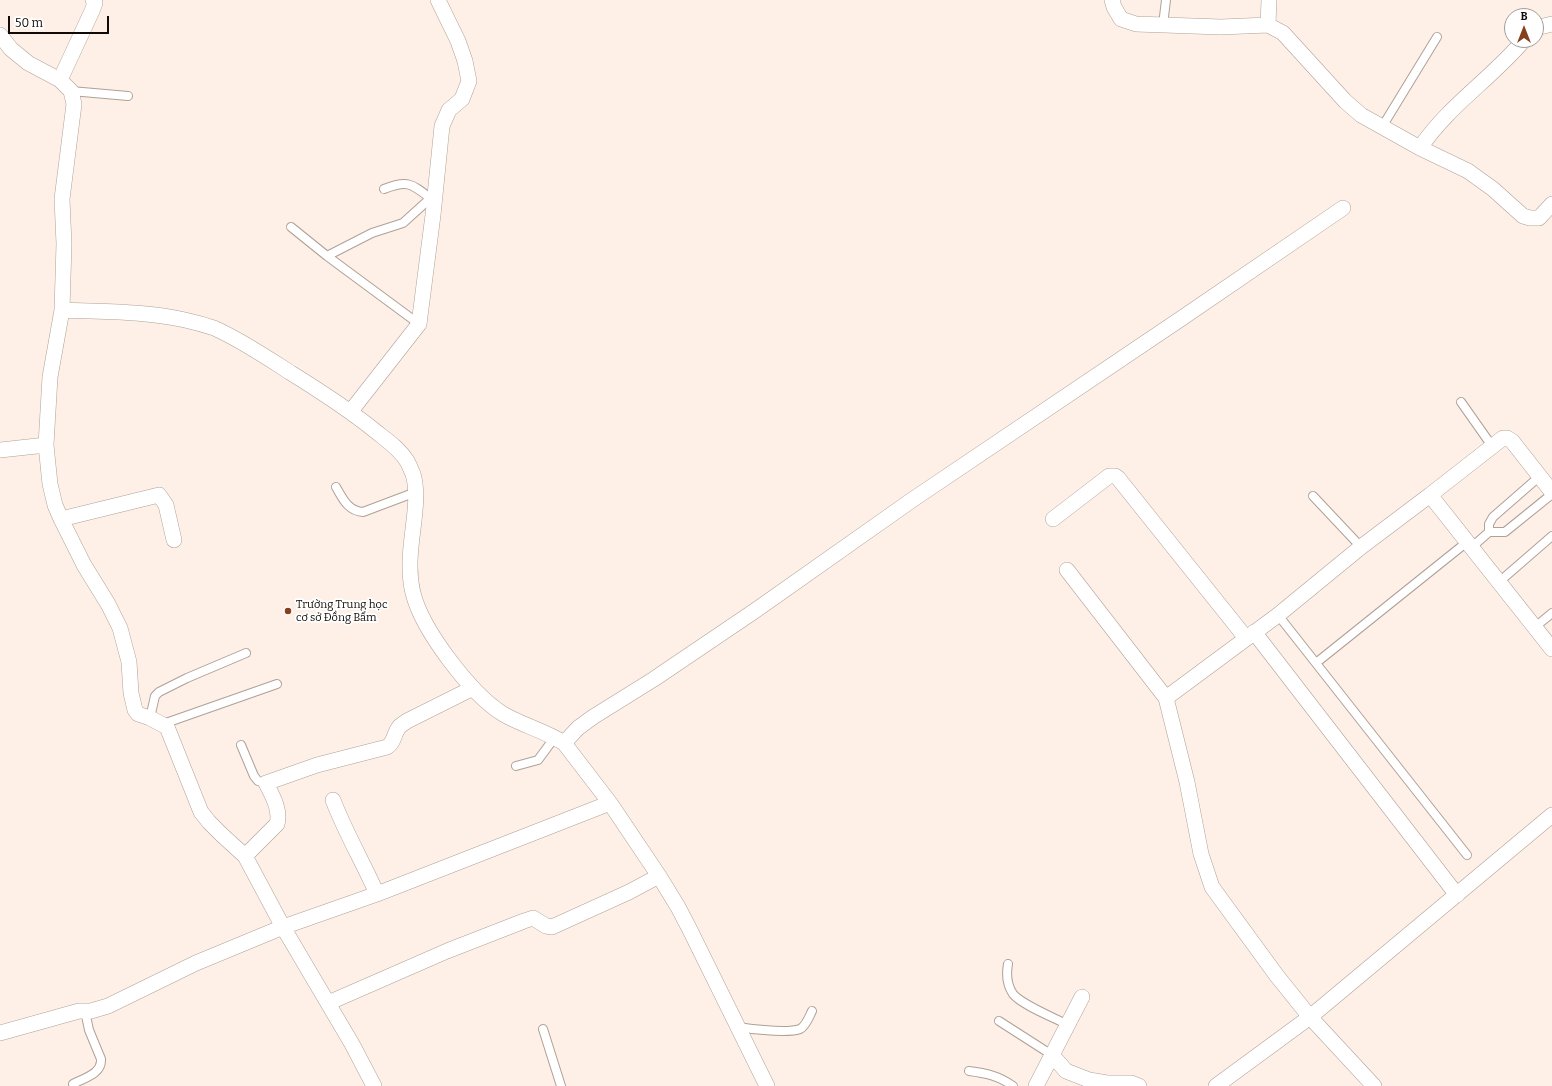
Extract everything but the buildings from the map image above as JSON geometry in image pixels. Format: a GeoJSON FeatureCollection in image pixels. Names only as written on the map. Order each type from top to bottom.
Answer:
{"type":"FeatureCollection","features":[{"type":"Feature","properties":{"kind":"street"},"geometry":{"type":"LineString","coordinates":[[60,80],[92,11],[94,3],[93,0]]}},
{"type":"Feature","properties":{"kind":"street"},"geometry":{"type":"LineString","coordinates":[[351,411],[419,324],[442,126],[449,110],[462,99],[469,81],[465,61],[458,40],[438,0]]}},
{"type":"Feature","properties":{"kind":"street"},"geometry":{"type":"LineString","coordinates":[[1112,0],[1121,19],[1136,24],[1238,27],[1268,25],[1283,33],[1361,115],[1420,148],[1468,171],[1493,189],[1522,216],[1539,218],[1552,204]]}},
{"type":"Feature","properties":{"kind":"street"},"geometry":{"type":"LineString","coordinates":[[1268,25],[1269,0]]}},
{"type":"Feature","properties":{"kind":"street"},"geometry":{"type":"LineString","coordinates":[[0,35],[11,49],[28,63],[60,80],[71,91],[74,104],[62,199],[64,244],[62,310],[50,377],[46,446],[50,484],[55,505],[84,565],[108,604],[120,628],[129,662],[135,710],[138,714],[156,721],[171,733],[202,812],[209,822],[245,856],[283,928],[328,1002],[374,1086]]}},
{"type":"Feature","properties":{"kind":"street"},"geometry":{"type":"LineString","coordinates":[[1420,148],[1431,131],[1453,108],[1494,72],[1516,48]]}},
{"type":"Feature","properties":{"kind":"street"},"geometry":{"type":"LineString","coordinates":[[560,740],[756,610],[924,492],[1343,208]]}},
{"type":"Feature","properties":{"kind":"street"},"geometry":{"type":"LineString","coordinates":[[62,310],[145,314],[184,320],[212,328],[239,341],[351,411],[392,445],[407,460],[413,476],[416,492],[411,535],[410,567],[413,594],[424,620],[461,675],[481,696],[504,714],[560,740],[610,802],[659,876],[689,928],[737,1028],[767,1086]]}},
{"type":"Feature","properties":{"kind":"street"},"geometry":{"type":"LineString","coordinates":[[1166,698],[1278,615],[1361,547],[1503,438],[1507,438],[1512,441],[1552,493]]}},
{"type":"Feature","properties":{"kind":"street"},"geometry":{"type":"LineString","coordinates":[[0,450],[46,446]]}},
{"type":"Feature","properties":{"kind":"street"},"geometry":{"type":"LineString","coordinates":[[1053,519],[1109,476],[1115,476],[1118,478],[1250,635],[1457,895]]}},
{"type":"Feature","properties":{"kind":"street"},"geometry":{"type":"LineString","coordinates":[[61,519],[159,495],[166,505],[174,540]]}},
{"type":"Feature","properties":{"kind":"street"},"geometry":{"type":"LineString","coordinates":[[1430,495],[1552,649]]}},
{"type":"Feature","properties":{"kind":"street"},"geometry":{"type":"LineString","coordinates":[[1067,570],[1166,698],[1187,782],[1201,854],[1212,887],[1277,976],[1310,1017],[1374,1086]]}},
{"type":"Feature","properties":{"kind":"street"},"geometry":{"type":"LineString","coordinates":[[245,856],[277,824],[279,818],[266,782],[323,763],[387,747],[395,738],[399,727],[406,720],[473,688]]}},
{"type":"Feature","properties":{"kind":"street"},"geometry":{"type":"LineString","coordinates":[[333,800],[377,894]]}},
{"type":"Feature","properties":{"kind":"street"},"geometry":{"type":"LineString","coordinates":[[0,1033],[79,1011],[91,1011],[108,1006],[196,963],[283,928],[377,894],[610,802]]}},
{"type":"Feature","properties":{"kind":"street"},"geometry":{"type":"LineString","coordinates":[[1216,1086],[1310,1017],[1552,815]]}},
{"type":"Feature","properties":{"kind":"street"},"geometry":{"type":"LineString","coordinates":[[328,1002],[524,920],[531,918],[536,919],[546,926],[552,927],[629,892],[659,876]]}},
{"type":"Feature","properties":{"kind":"street"},"geometry":{"type":"LineString","coordinates":[[1036,1086],[1082,997]]}},
{"type":"Feature","properties":{"kind":"street"},"geometry":{"type":"LineString","coordinates":[[1052,1055],[1066,1071],[1089,1080],[1107,1083],[1131,1083],[1139,1086]]}},
{"type":"Feature","properties":{"kind":"lane"},"geometry":{"type":"LineString","coordinates":[[1163,25],[1166,0]]}},
{"type":"Feature","properties":{"kind":"lane"},"geometry":{"type":"LineString","coordinates":[[1382,127],[1437,37]]}},
{"type":"Feature","properties":{"kind":"lane"},"geometry":{"type":"LineString","coordinates":[[71,91],[128,96]]}},
{"type":"Feature","properties":{"kind":"lane"},"geometry":{"type":"LineString","coordinates":[[327,256],[372,233],[403,223],[433,195],[406,183],[398,183],[384,189]]}},
{"type":"Feature","properties":{"kind":"lane"},"geometry":{"type":"LineString","coordinates":[[291,227],[327,256],[419,324]]}},
{"type":"Feature","properties":{"kind":"lane"},"geometry":{"type":"LineString","coordinates":[[1461,402],[1492,446]]}},
{"type":"Feature","properties":{"kind":"lane"},"geometry":{"type":"LineString","coordinates":[[1489,532],[1489,524],[1493,517],[1540,476]]}},
{"type":"Feature","properties":{"kind":"lane"},"geometry":{"type":"LineString","coordinates":[[336,487],[346,504],[356,512],[363,512],[416,492]]}},
{"type":"Feature","properties":{"kind":"lane"},"geometry":{"type":"LineString","coordinates":[[1316,662],[1470,545],[1489,532],[1505,532],[1552,493]]}},
{"type":"Feature","properties":{"kind":"lane"},"geometry":{"type":"LineString","coordinates":[[1313,496],[1361,547]]}},
{"type":"Feature","properties":{"kind":"lane"},"geometry":{"type":"LineString","coordinates":[[1499,582],[1552,536]]}},
{"type":"Feature","properties":{"kind":"lane"},"geometry":{"type":"LineString","coordinates":[[1535,627],[1552,613]]}},
{"type":"Feature","properties":{"kind":"lane"},"geometry":{"type":"LineString","coordinates":[[1278,615],[1467,855]]}},
{"type":"Feature","properties":{"kind":"lane"},"geometry":{"type":"LineString","coordinates":[[246,653],[187,678],[159,692],[155,696],[156,721],[277,684]]}},
{"type":"Feature","properties":{"kind":"lane"},"geometry":{"type":"LineString","coordinates":[[516,766],[538,760],[560,740]]}},
{"type":"Feature","properties":{"kind":"lane"},"geometry":{"type":"LineString","coordinates":[[240,745],[254,776],[258,780],[266,782]]}},
{"type":"Feature","properties":{"kind":"lane"},"geometry":{"type":"LineString","coordinates":[[1008,964],[1006,973],[1008,983],[1014,995],[1026,1004],[1068,1025]]}},
{"type":"Feature","properties":{"kind":"lane"},"geometry":{"type":"LineString","coordinates":[[73,1084],[96,1072],[100,1068],[101,1064],[101,1059],[90,1030],[86,1011]]}},
{"type":"Feature","properties":{"kind":"lane"},"geometry":{"type":"LineString","coordinates":[[737,1028],[780,1030],[801,1028],[807,1021],[812,1011]]}},
{"type":"Feature","properties":{"kind":"lane"},"geometry":{"type":"LineString","coordinates":[[999,1021],[1052,1055]]}},
{"type":"Feature","properties":{"kind":"lane"},"geometry":{"type":"LineString","coordinates":[[543,1029],[561,1086]]}},
{"type":"Feature","properties":{"kind":"lane"},"geometry":{"type":"LineString","coordinates":[[969,1071],[986,1073],[1000,1078],[1013,1086]]}},
{"type":"Feature","properties":{"kind":"place","name":"Trường Trung học cơ sở Đồng Bẩm"},"geometry":{"type":"Point","coordinates":[288,611]}}]}
